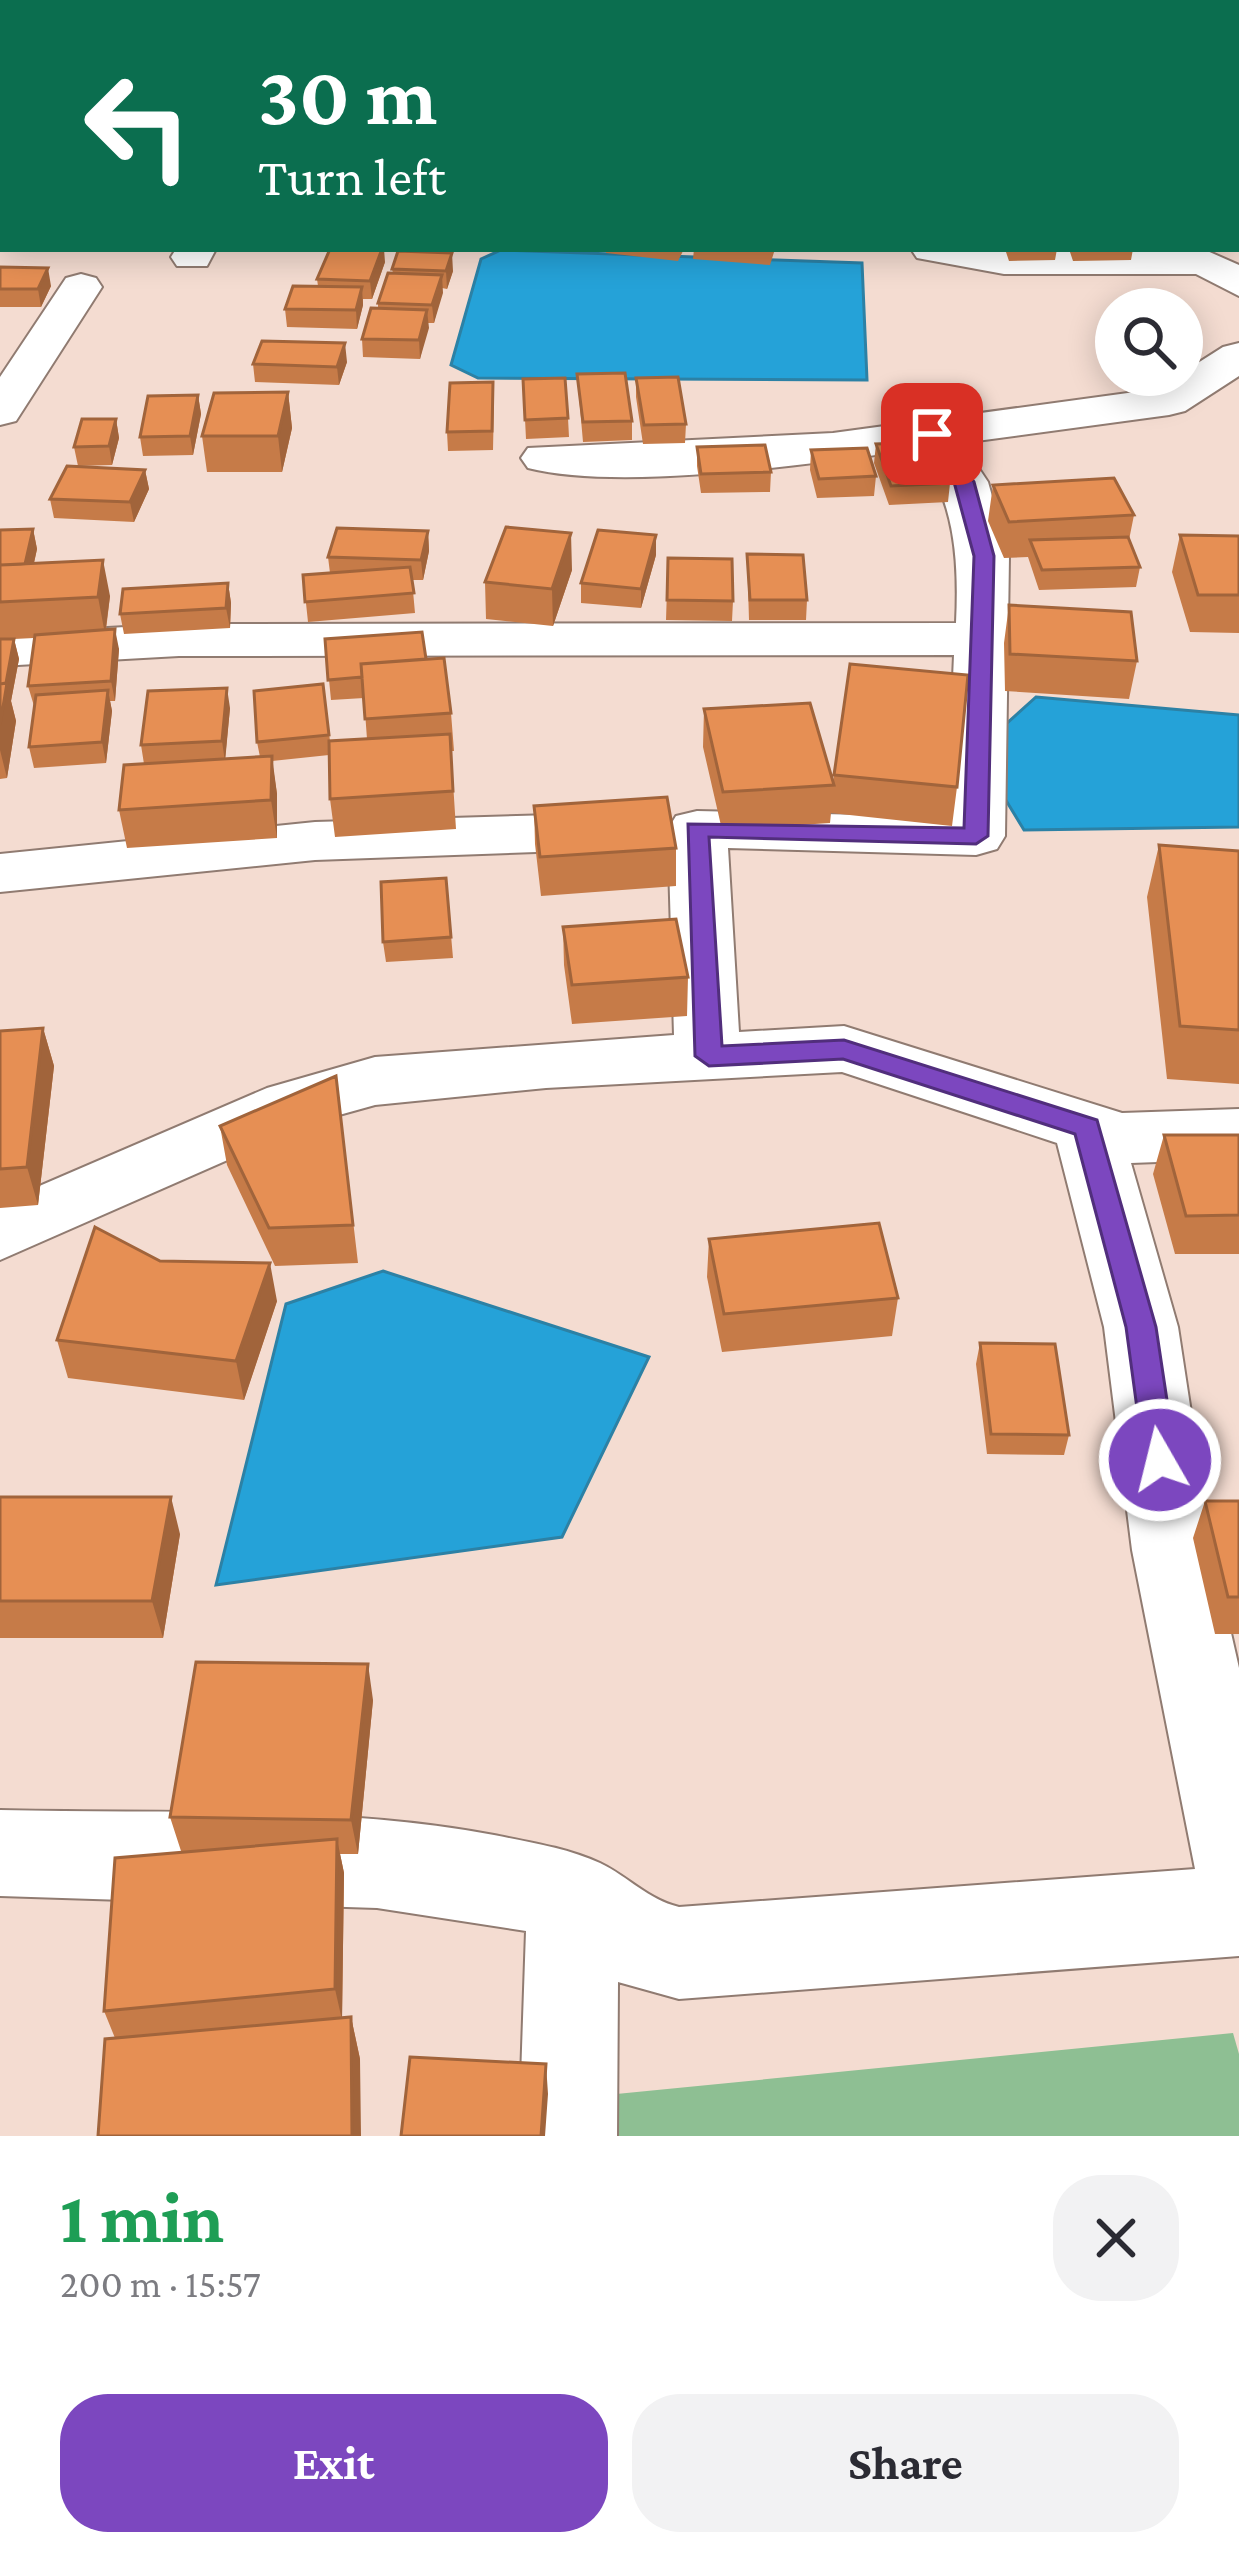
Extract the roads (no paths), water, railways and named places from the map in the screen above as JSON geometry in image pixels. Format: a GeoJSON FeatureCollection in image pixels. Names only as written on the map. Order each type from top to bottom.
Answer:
{"type":"FeatureCollection","features":[{"type":"Feature","properties":{"kind":"street"},"geometry":{"type":"LineString","coordinates":[[948,252],[1004,262],[1205,262],[1239,283]]}},
{"type":"Feature","properties":{"kind":"street"},"geometry":{"type":"LineString","coordinates":[[0,411],[81,287]]}},
{"type":"Feature","properties":{"kind":"street"},"geometry":{"type":"LineString","coordinates":[[545,458],[642,460],[932,434],[1169,401],[1239,356]]}},
{"type":"Feature","properties":{"kind":"street"},"geometry":{"type":"LineString","coordinates":[[0,873],[315,841],[697,829],[976,836],[984,556],[964,482],[932,434]]}},
{"type":"Feature","properties":{"kind":"street"},"geometry":{"type":"LineString","coordinates":[[0,650],[179,640],[981,639]]}},
{"type":"Feature","properties":{"kind":"street"},"geometry":{"type":"LineString","coordinates":[[697,829],[709,1056]]}},
{"type":"Feature","properties":{"kind":"street"},"geometry":{"type":"LineString","coordinates":[[0,1233],[291,1105],[376,1081],[844,1049],[1121,1138],[1239,1134]]}},
{"type":"Feature","properties":{"kind":"street"},"geometry":{"type":"LineString","coordinates":[[1087,1127],[1141,1327],[1172,1550],[1229,1769],[1239,1867]]}},
{"type":"Feature","properties":{"kind":"street"},"geometry":{"type":"LineString","coordinates":[[0,1853],[377,1864],[490,1878],[573,1898],[635,1943],[679,1953],[1239,1911]]}},
{"type":"Feature","properties":{"kind":"street"},"geometry":{"type":"LineString","coordinates":[[568,2136],[573,1898]]}},
{"type":"Feature","properties":{"kind":"water"},"geometry":{"type":"Polygon","coordinates":[[[497,252],[557,252],[862,263],[867,380],[478,378],[451,365],[481,259],[497,252]]]}},
{"type":"Feature","properties":{"kind":"water"},"geometry":{"type":"Polygon","coordinates":[[[1036,697],[1239,715],[1239,827],[1024,830],[976,751],[1036,697]]]}},
{"type":"Feature","properties":{"kind":"water"},"geometry":{"type":"Polygon","coordinates":[[[383,1271],[649,1357],[562,1537],[216,1585],[286,1304],[383,1271]]]}}]}
